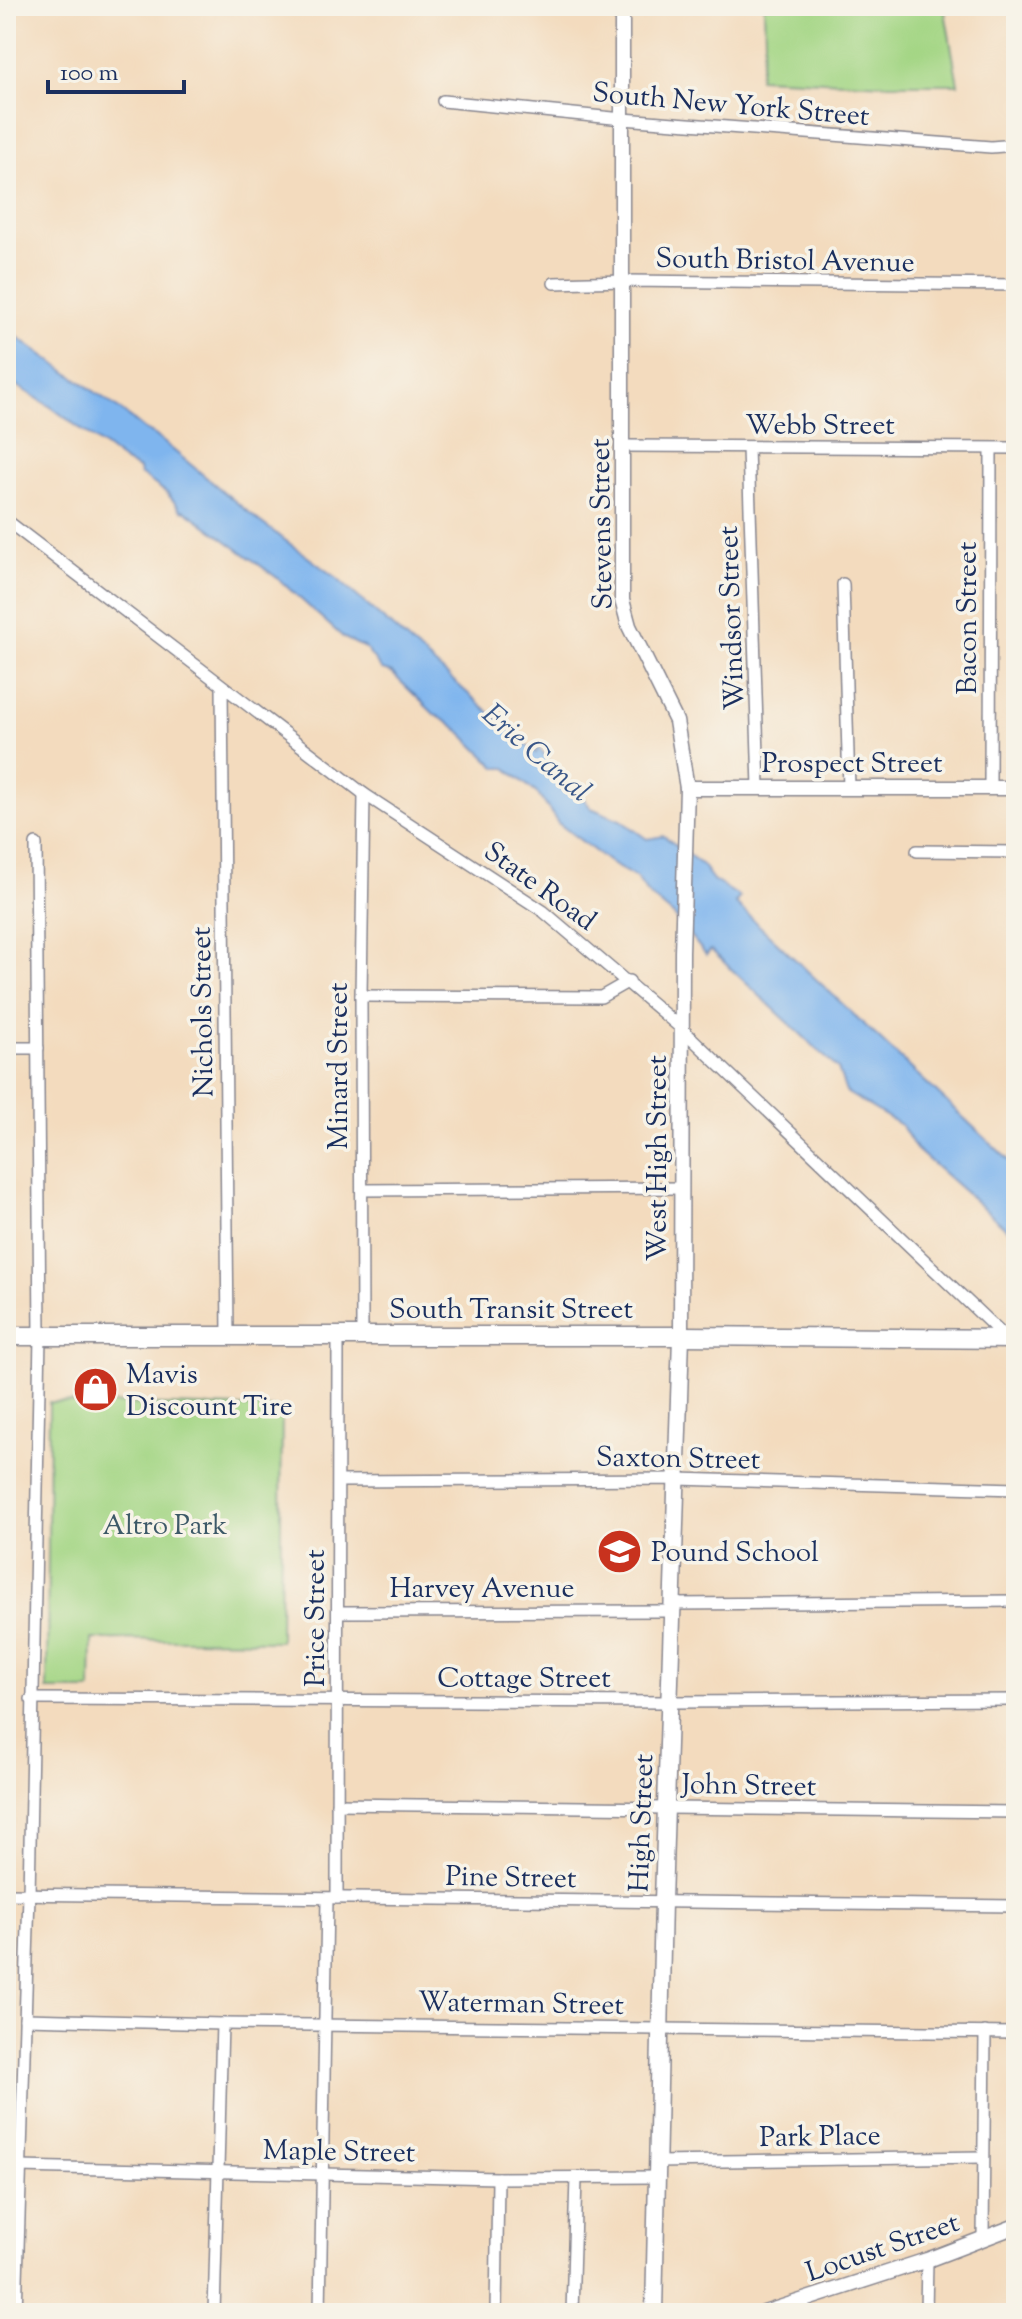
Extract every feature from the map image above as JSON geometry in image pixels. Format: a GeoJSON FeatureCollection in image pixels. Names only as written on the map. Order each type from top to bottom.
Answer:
{"type":"FeatureCollection","features":[{"type":"Feature","properties":{"kind":"highway","name":"South Transit Street"},"geometry":{"type":"LineString","coordinates":[[6,1336],[1011,1339]]}},
{"type":"Feature","properties":{"kind":"main road","name":"High Street"},"geometry":{"type":"LineString","coordinates":[[654,2313],[681,1336]]}},
{"type":"Feature","properties":{"kind":"street","name":"Stevens Street"},"geometry":{"type":"LineString","coordinates":[[622,6],[622,600],[629,626],[676,721],[687,788],[682,1029]]}},
{"type":"Feature","properties":{"kind":"street","name":"South New York Street"},"geometry":{"type":"LineString","coordinates":[[443,101],[623,119],[991,147],[1016,145]]}},
{"type":"Feature","properties":{"kind":"street","name":"South Bristol Avenue"},"geometry":{"type":"LineString","coordinates":[[554,283],[1016,285]]}},
{"type":"Feature","properties":{"kind":"street","name":"Webb Street"},"geometry":{"type":"LineString","coordinates":[[623,446],[1016,448]]}},
{"type":"Feature","properties":{"kind":"street","name":"Windsor Street"},"geometry":{"type":"LineString","coordinates":[[748,448],[759,787]]}},
{"type":"Feature","properties":{"kind":"street","name":"Bacon Street"},"geometry":{"type":"LineString","coordinates":[[990,787],[991,449]]}},
{"type":"Feature","properties":{"kind":"street","name":"State Road"},"geometry":{"type":"LineString","coordinates":[[6,520],[364,794],[543,911],[629,981],[1011,1339]]}},
{"type":"Feature","properties":{"kind":"street"},"geometry":{"type":"LineString","coordinates":[[843,584],[849,788]]}},
{"type":"Feature","properties":{"kind":"street","name":"Nichols Street"},"geometry":{"type":"LineString","coordinates":[[222,687],[228,1337]]}},
{"type":"Feature","properties":{"kind":"street","name":"Prospect Street"},"geometry":{"type":"LineString","coordinates":[[687,788],[1016,788]]}},
{"type":"Feature","properties":{"kind":"street","name":"Minard Street"},"geometry":{"type":"LineString","coordinates":[[362,1337],[364,794]]}},
{"type":"Feature","properties":{"kind":"street"},"geometry":{"type":"LineString","coordinates":[[16,2313],[29,1895],[40,1336],[36,844]]}},
{"type":"Feature","properties":{"kind":"street"},"geometry":{"type":"LineString","coordinates":[[917,851],[1016,852]]}},
{"type":"Feature","properties":{"kind":"street"},"geometry":{"type":"LineString","coordinates":[[361,996],[601,997],[629,981]]}},
{"type":"Feature","properties":{"kind":"street","name":"West High Street"},"geometry":{"type":"LineString","coordinates":[[681,1336],[682,1029]]}},
{"type":"Feature","properties":{"kind":"street"},"geometry":{"type":"LineString","coordinates":[[6,1048],[38,1048]]}},
{"type":"Feature","properties":{"kind":"street"},"geometry":{"type":"LineString","coordinates":[[362,1190],[682,1188]]}},
{"type":"Feature","properties":{"kind":"street","name":"Price Street"},"geometry":{"type":"LineString","coordinates":[[320,2313],[325,2024],[337,1804],[338,1337]]}},
{"type":"Feature","properties":{"kind":"street","name":"Saxton Street"},"geometry":{"type":"LineString","coordinates":[[339,1481],[677,1479],[1016,1489]]}},
{"type":"Feature","properties":{"kind":"street","name":"Harvey Avenue"},"geometry":{"type":"LineString","coordinates":[[339,1612],[1016,1601]]}},
{"type":"Feature","properties":{"kind":"street","name":"Cottage Street"},"geometry":{"type":"LineString","coordinates":[[31,1699],[1016,1700]]}},
{"type":"Feature","properties":{"kind":"street","name":"John Street"},"geometry":{"type":"LineString","coordinates":[[337,1804],[1016,1812]]}},
{"type":"Feature","properties":{"kind":"street","name":"Pine Street"},"geometry":{"type":"LineString","coordinates":[[6,1894],[1016,1906]]}},
{"type":"Feature","properties":{"kind":"street","name":"Waterman Street"},"geometry":{"type":"LineString","coordinates":[[25,2019],[1016,2033]]}},
{"type":"Feature","properties":{"kind":"street"},"geometry":{"type":"LineString","coordinates":[[214,2313],[222,2024]]}},
{"type":"Feature","properties":{"kind":"street"},"geometry":{"type":"LineString","coordinates":[[983,2238],[985,2032]]}},
{"type":"Feature","properties":{"kind":"street","name":"Park Place"},"geometry":{"type":"LineString","coordinates":[[658,2170],[983,2157]]}},
{"type":"Feature","properties":{"kind":"street","name":"Maple Street"},"geometry":{"type":"LineString","coordinates":[[19,2167],[498,2178],[576,2178],[658,2170]]}},
{"type":"Feature","properties":{"kind":"street"},"geometry":{"type":"LineString","coordinates":[[496,2313],[498,2178]]}},
{"type":"Feature","properties":{"kind":"street"},"geometry":{"type":"LineString","coordinates":[[572,2313],[576,2178]]}},
{"type":"Feature","properties":{"kind":"street","name":"Locust Street"},"geometry":{"type":"LineString","coordinates":[[764,2313],[927,2260],[1016,2226]]}},
{"type":"Feature","properties":{"kind":"street"},"geometry":{"type":"LineString","coordinates":[[926,2313],[927,2260]]}},
{"type":"Feature","properties":{"kind":"green space"},"geometry":{"type":"Polygon","coordinates":[[[764,6],[944,6],[958,84],[759,78],[765,41],[764,6]]]}},
{"type":"Feature","properties":{"kind":"green space","name":"Altro Park"},"geometry":{"type":"Polygon","coordinates":[[[49,1402],[282,1408],[280,1641],[92,1639],[91,1690],[47,1690],[49,1402]]]}},
{"type":"Feature","properties":{"kind":"water","name":"Erie Canal"},"geometry":{"type":"Polygon","coordinates":[[[6,329],[155,435],[259,521],[335,577],[536,753],[538,747],[556,768],[560,779],[571,783],[591,808],[620,820],[647,839],[664,836],[702,865],[713,880],[740,897],[735,903],[1016,1167],[1016,1237],[916,1149],[902,1126],[846,1092],[838,1069],[711,950],[706,955],[674,916],[648,894],[637,878],[613,865],[558,823],[539,795],[506,768],[497,768],[392,673],[382,670],[365,648],[344,638],[276,577],[181,510],[167,493],[140,474],[139,469],[6,379],[6,329]]]}},
{"type":"Feature","properties":{"kind":"place","name":"Mavis Discount Tire"},"geometry":{"type":"Point","coordinates":[95,1389]}},
{"type":"Feature","properties":{"kind":"place","name":"Pound School"},"geometry":{"type":"Point","coordinates":[620,1551]}}]}
